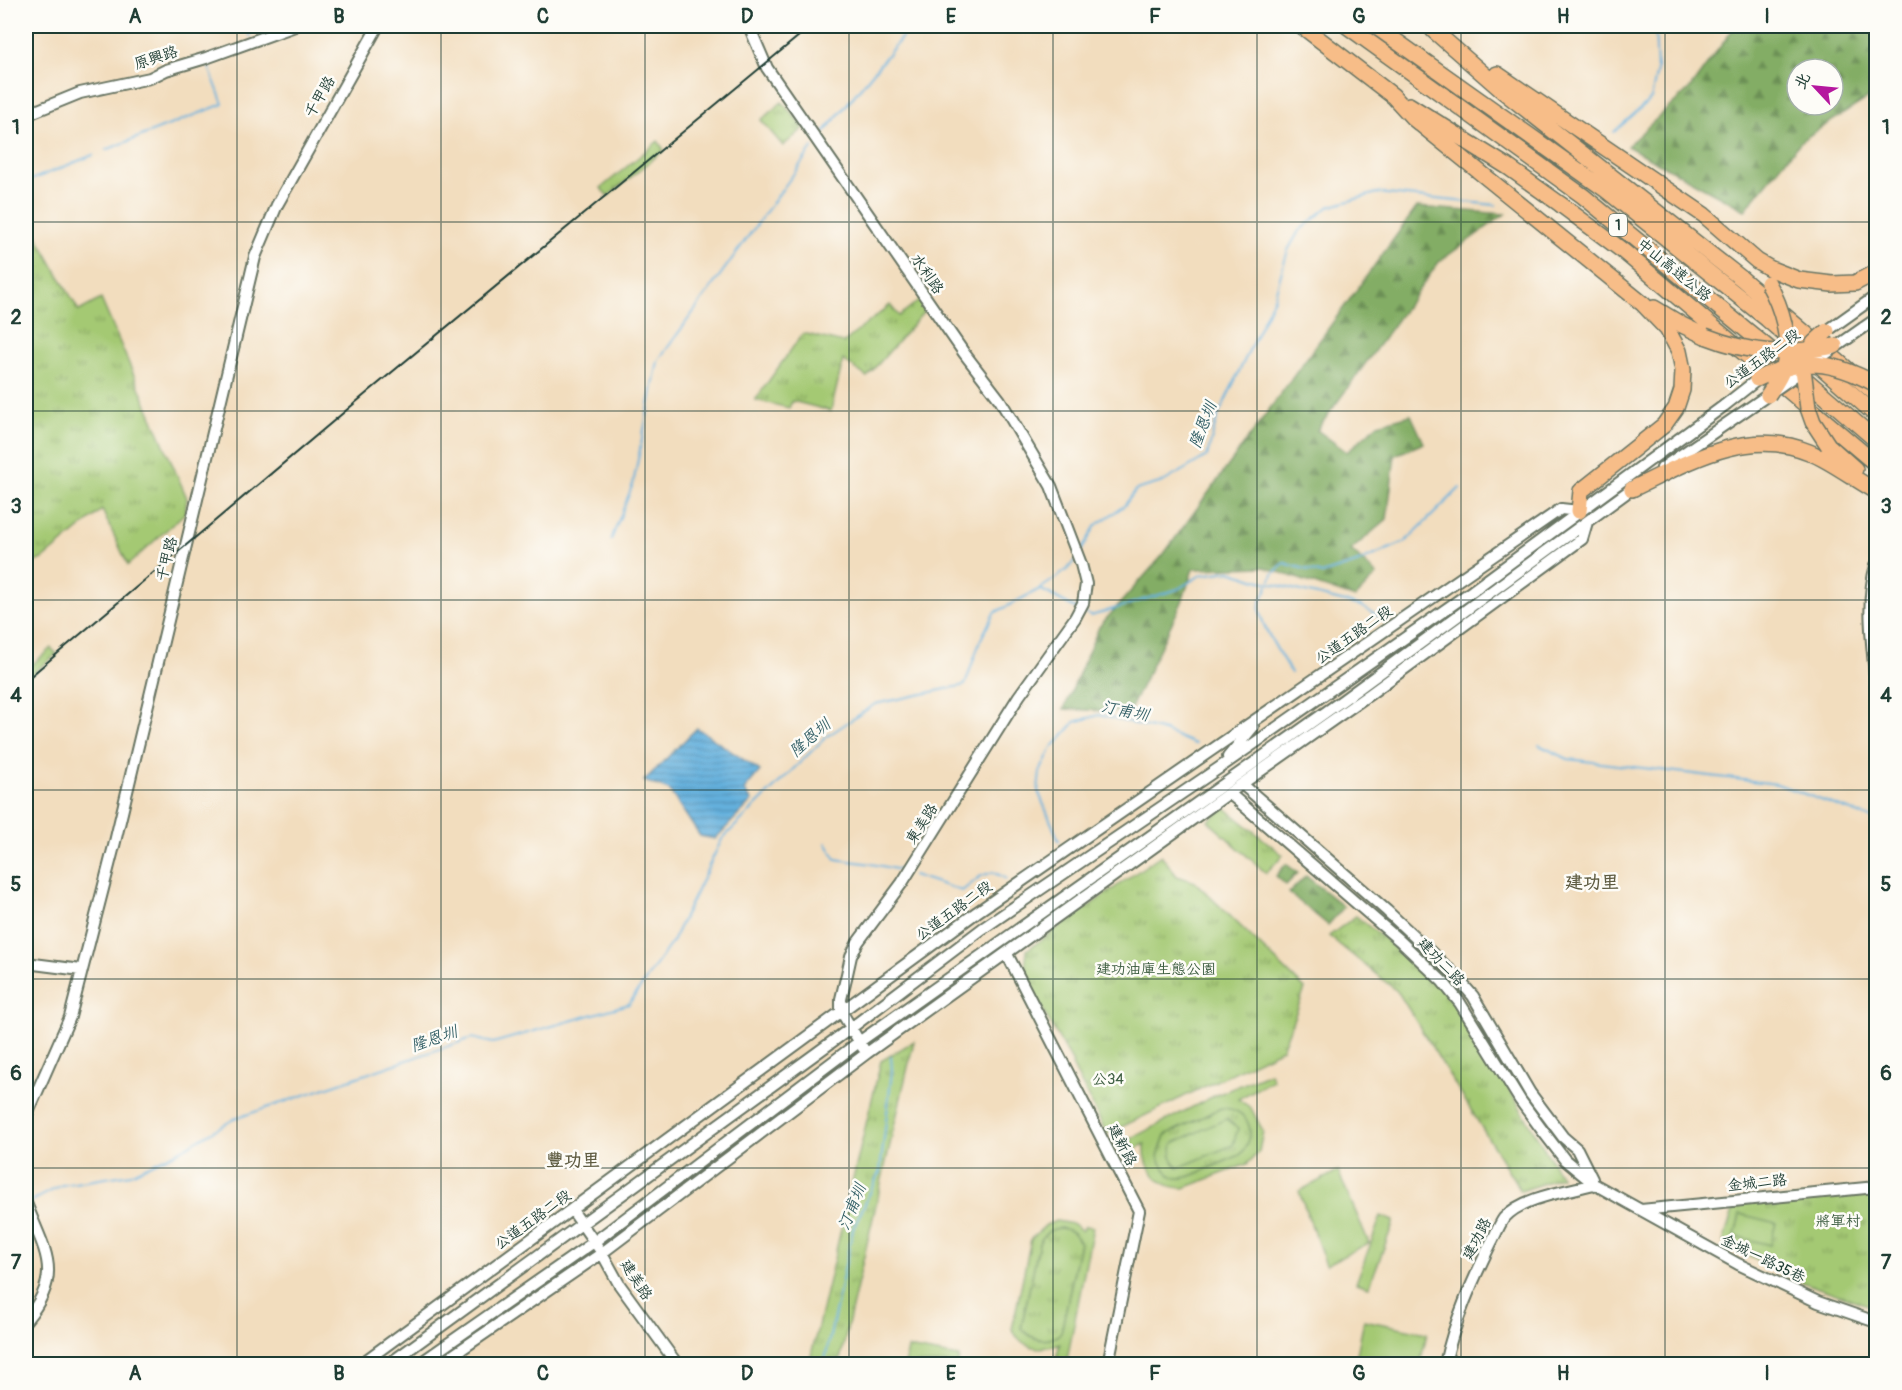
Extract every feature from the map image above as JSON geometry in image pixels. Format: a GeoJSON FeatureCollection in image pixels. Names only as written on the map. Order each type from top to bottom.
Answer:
{"type":"FeatureCollection","features":[{"type":"Feature","properties":{"kind":"highway"},"geometry":{"type":"LineString","coordinates":[[1302,26],[1393,96],[1418,109],[1508,167],[1623,251],[1876,464]]}},
{"type":"Feature","properties":{"kind":"highway","name":"中山高速公路"},"geometry":{"type":"LineString","coordinates":[[1347,26],[1583,196],[1733,318],[1876,440]]}},
{"type":"Feature","properties":{"kind":"highway","name":"中山高速公路"},"geometry":{"type":"LineString","coordinates":[[1376,26],[1606,190],[1767,318],[1876,415]]}},
{"type":"Feature","properties":{"kind":"highway"},"geometry":{"type":"LineString","coordinates":[[1429,28],[1704,215],[1757,261],[1799,280],[1832,284],[1855,283],[1876,272]]}},
{"type":"Feature","properties":{"kind":"highway"},"geometry":{"type":"LineString","coordinates":[[1429,28],[1504,92],[1742,279],[1876,394]]}},
{"type":"Feature","properties":{"kind":"highway"},"geometry":{"type":"LineString","coordinates":[[1393,96],[1413,118],[1643,304],[1667,329],[1679,351],[1683,370],[1682,390],[1676,408],[1664,425],[1581,490],[1583,517]]}},
{"type":"Feature","properties":{"kind":"highway"},"geometry":{"type":"LineString","coordinates":[[1704,215],[1749,259],[1778,300],[1798,359],[1813,422],[1828,445],[1876,486]]}},
{"type":"Feature","properties":{"kind":"highway"},"geometry":{"type":"LineString","coordinates":[[1643,304],[1705,336],[1731,346],[1798,359],[1854,374],[1876,384]]}},
{"type":"Feature","properties":{"kind":"highway"},"geometry":{"type":"LineString","coordinates":[[1768,395],[1798,359],[1827,331]]}},
{"type":"Feature","properties":{"kind":"highway"},"geometry":{"type":"LineString","coordinates":[[1757,380],[1798,359],[1835,346]]}},
{"type":"Feature","properties":{"kind":"highway"},"geometry":{"type":"LineString","coordinates":[[1632,489],[1713,451],[1770,443],[1792,446],[1810,452],[1876,491]]}},
{"type":"Feature","properties":{"kind":"street","name":"原興路"},"geometry":{"type":"LineString","coordinates":[[26,115],[80,93],[150,78],[166,70],[295,26]]}},
{"type":"Feature","properties":{"kind":"street","name":"千甲路"},"geometry":{"type":"LineString","coordinates":[[26,1117],[70,1017],[112,857],[255,257],[277,205],[378,26]]}},
{"type":"Feature","properties":{"kind":"street","name":"水利路"},"geometry":{"type":"LineString","coordinates":[[749,26],[768,68],[957,344],[999,400],[1052,486],[1081,564],[1086,584],[1083,603]]}},
{"type":"Feature","properties":{"kind":"street"},"geometry":{"type":"LineString","coordinates":[[1827,331],[1876,296]]}},
{"type":"Feature","properties":{"kind":"street"},"geometry":{"type":"LineString","coordinates":[[1835,346],[1876,319]]}},
{"type":"Feature","properties":{"kind":"street","name":"公道五路二段"},"geometry":{"type":"LineString","coordinates":[[418,1365],[594,1242],[859,1042],[999,941],[1343,700],[1583,517],[1757,380]]}},
{"type":"Feature","properties":{"kind":"street","name":"公道五路二段"},"geometry":{"type":"LineString","coordinates":[[389,1365],[851,1028],[982,929],[1219,768],[1472,591],[1583,517],[1632,489],[1768,395]]}},
{"type":"Feature","properties":{"kind":"street","name":"公道五路二段"},"geometry":{"type":"LineString","coordinates":[[361,1365],[977,912],[1561,509],[1583,517]]}},
{"type":"Feature","properties":{"kind":"street","name":"公道五路二段"},"geometry":{"type":"LineString","coordinates":[[440,1365],[602,1252],[867,1053],[1228,793],[1370,694],[1582,539],[1583,517]]}},
{"type":"Feature","properties":{"kind":"street"},"geometry":{"type":"LineString","coordinates":[[1876,565],[1871,584],[1871,628],[1876,687]]}},
{"type":"Feature","properties":{"kind":"street","name":"東美路"},"geometry":{"type":"LineString","coordinates":[[841,1011],[843,991],[855,949],[908,873],[1018,696],[1075,618],[1083,603]]}},
{"type":"Feature","properties":{"kind":"street"},"geometry":{"type":"LineString","coordinates":[[1219,768],[1261,718]]}},
{"type":"Feature","properties":{"kind":"street","name":"建功二路"},"geometry":{"type":"LineString","coordinates":[[1242,784],[1387,911],[1452,972],[1473,996],[1530,1093],[1563,1137],[1577,1149],[1594,1184]]}},
{"type":"Feature","properties":{"kind":"street","name":"建功二路"},"geometry":{"type":"LineString","coordinates":[[1228,793],[1399,940],[1443,982],[1460,1003],[1520,1100],[1565,1160],[1594,1184],[1641,1210]]}},
{"type":"Feature","properties":{"kind":"street","name":"建新路"},"geometry":{"type":"LineString","coordinates":[[1007,954],[1139,1211],[1108,1365]]}},
{"type":"Feature","properties":{"kind":"street"},"geometry":{"type":"LineString","coordinates":[[26,963],[81,970]]}},
{"type":"Feature","properties":{"kind":"street"},"geometry":{"type":"LineString","coordinates":[[841,1011],[867,1053]]}},
{"type":"Feature","properties":{"kind":"street","name":"建功路"},"geometry":{"type":"LineString","coordinates":[[1445,1365],[1449,1343],[1475,1277],[1504,1218],[1524,1204],[1594,1184]]}},
{"type":"Feature","properties":{"kind":"street","name":"金城二路"},"geometry":{"type":"LineString","coordinates":[[1641,1210],[1876,1187]]}},
{"type":"Feature","properties":{"kind":"street"},"geometry":{"type":"LineString","coordinates":[[26,1203],[48,1257],[48,1269],[40,1300],[26,1320]]}},
{"type":"Feature","properties":{"kind":"street","name":"建美路"},"geometry":{"type":"LineString","coordinates":[[572,1210],[677,1365]]}},
{"type":"Feature","properties":{"kind":"street","name":"金城一路35巷"},"geometry":{"type":"LineString","coordinates":[[1641,1210],[1790,1290],[1876,1322]]}},
{"type":"Feature","properties":{"kind":"green space"},"geometry":{"type":"Polygon","coordinates":[[[1733,26],[1876,26],[1876,93],[1845,113],[1845,57],[1785,57],[1785,117],[1838,117],[1802,140],[1745,210],[1627,146],[1691,87],[1733,26]]]}},
{"type":"Feature","properties":{"kind":"green space"},"geometry":{"type":"Polygon","coordinates":[[[782,102],[804,128],[783,146],[761,120],[782,102]]]}},
{"type":"Feature","properties":{"kind":"green space"},"geometry":{"type":"Polygon","coordinates":[[[658,141],[664,150],[608,196],[601,188],[658,141]]]}},
{"type":"Feature","properties":{"kind":"green space"},"geometry":{"type":"Polygon","coordinates":[[[1417,207],[1505,214],[1439,262],[1317,430],[1347,452],[1378,424],[1411,415],[1424,443],[1395,455],[1387,519],[1351,550],[1377,575],[1355,598],[1264,567],[1193,569],[1182,602],[1129,712],[1064,709],[1099,627],[1163,555],[1417,207]]]}},
{"type":"Feature","properties":{"kind":"green space"},"geometry":{"type":"Polygon","coordinates":[[[26,217],[79,311],[101,299],[187,498],[185,513],[128,565],[102,510],[43,559],[26,565],[26,217]]]}},
{"type":"Feature","properties":{"kind":"green space"},"geometry":{"type":"Polygon","coordinates":[[[923,297],[929,306],[867,377],[843,360],[831,411],[792,401],[789,408],[755,400],[803,333],[843,343],[890,305],[899,316],[923,297]]]}},
{"type":"Feature","properties":{"kind":"green space"},"geometry":{"type":"Polygon","coordinates":[[[51,648],[57,654],[26,679],[26,670],[51,648]]]}},
{"type":"Feature","properties":{"kind":"green space"},"geometry":{"type":"Polygon","coordinates":[[[1225,808],[1283,855],[1266,873],[1208,821],[1225,808]]]}},
{"type":"Feature","properties":{"kind":"green space","name":"建功油庫生態公園"},"geometry":{"type":"Polygon","coordinates":[[[1161,855],[1177,876],[1195,882],[1305,989],[1282,1049],[1107,1134],[1073,1063],[1024,977],[1027,950],[1161,855]]]}},
{"type":"Feature","properties":{"kind":"green space"},"geometry":{"type":"Polygon","coordinates":[[[1286,864],[1298,873],[1286,885],[1276,876],[1286,864]]]}},
{"type":"Feature","properties":{"kind":"green space"},"geometry":{"type":"Polygon","coordinates":[[[1306,876],[1344,907],[1328,925],[1289,893],[1306,876]]]}},
{"type":"Feature","properties":{"kind":"green space"},"geometry":{"type":"Polygon","coordinates":[[[1356,916],[1455,997],[1561,1177],[1521,1191],[1398,992],[1329,936],[1356,916]]]}},
{"type":"Feature","properties":{"kind":"green space"},"geometry":{"type":"Polygon","coordinates":[[[914,1041],[839,1364],[809,1364],[881,1061],[914,1041]]]}},
{"type":"Feature","properties":{"kind":"green space"},"geometry":{"type":"Polygon","coordinates":[[[1270,1073],[1273,1080],[1238,1099],[1251,1108],[1263,1131],[1259,1152],[1247,1164],[1184,1188],[1167,1185],[1160,1181],[1150,1169],[1145,1144],[1134,1149],[1130,1139],[1214,1096],[1270,1073]],[[1221,1108],[1165,1135],[1158,1156],[1171,1176],[1189,1177],[1240,1155],[1246,1147],[1250,1131],[1245,1118],[1231,1109],[1221,1108]]]}},
{"type":"Feature","properties":{"kind":"green space"},"geometry":{"type":"Polygon","coordinates":[[[1221,1108],[1231,1109],[1245,1118],[1250,1131],[1246,1147],[1240,1155],[1197,1174],[1182,1178],[1171,1176],[1158,1156],[1165,1135],[1221,1108]]]}},
{"type":"Feature","properties":{"kind":"green space"},"geometry":{"type":"Polygon","coordinates":[[[1226,1119],[1238,1128],[1233,1145],[1178,1168],[1171,1157],[1173,1143],[1226,1119]]]}},
{"type":"Feature","properties":{"kind":"green space"},"geometry":{"type":"Polygon","coordinates":[[[1338,1171],[1369,1243],[1326,1265],[1299,1191],[1338,1171]]]}},
{"type":"Feature","properties":{"kind":"green space","name":"將軍村"},"geometry":{"type":"Polygon","coordinates":[[[1876,1191],[1876,1308],[1799,1281],[1723,1242],[1735,1204],[1876,1191]]]}},
{"type":"Feature","properties":{"kind":"green space"},"geometry":{"type":"Polygon","coordinates":[[[1740,1214],[1776,1223],[1770,1245],[1735,1236],[1740,1214]]]}},
{"type":"Feature","properties":{"kind":"green space"},"geometry":{"type":"Polygon","coordinates":[[[1381,1216],[1394,1221],[1369,1287],[1356,1283],[1381,1216]]]}},
{"type":"Feature","properties":{"kind":"green space"},"geometry":{"type":"Polygon","coordinates":[[[1056,1221],[1073,1224],[1082,1231],[1085,1226],[1093,1227],[1067,1360],[1056,1359],[1060,1343],[1039,1348],[1032,1347],[1021,1341],[1012,1329],[1031,1239],[1046,1225],[1056,1221]],[[1061,1228],[1053,1229],[1045,1234],[1039,1243],[1021,1328],[1035,1338],[1046,1340],[1061,1333],[1080,1243],[1075,1234],[1061,1228]]]}},
{"type":"Feature","properties":{"kind":"green space"},"geometry":{"type":"Polygon","coordinates":[[[1061,1228],[1073,1232],[1080,1243],[1061,1333],[1051,1339],[1035,1338],[1021,1329],[1039,1243],[1048,1232],[1061,1228]]]}},
{"type":"Feature","properties":{"kind":"green space"},"geometry":{"type":"Polygon","coordinates":[[[1364,1320],[1427,1333],[1420,1364],[1355,1364],[1364,1320]]]}},
{"type":"Feature","properties":{"kind":"green space"},"geometry":{"type":"Polygon","coordinates":[[[908,1348],[959,1357],[958,1364],[905,1364],[908,1348]]]}},
{"type":"Feature","properties":{"kind":"water"},"geometry":{"type":"Polygon","coordinates":[[[697,728],[760,771],[744,790],[752,801],[715,839],[700,836],[669,790],[644,781],[697,728]]]}},
{"type":"Feature","properties":{"kind":"waterway"},"geometry":{"type":"LineString","coordinates":[[245,26],[250,36]]}},
{"type":"Feature","properties":{"kind":"waterway"},"geometry":{"type":"LineString","coordinates":[[822,135],[911,26]]}},
{"type":"Feature","properties":{"kind":"waterway","name":"隆恩圳"},"geometry":{"type":"LineString","coordinates":[[1614,132],[1651,99],[1657,70],[1655,26]]}},
{"type":"Feature","properties":{"kind":"waterway"},"geometry":{"type":"LineString","coordinates":[[106,150],[223,104],[207,62]]}},
{"type":"Feature","properties":{"kind":"waterway"},"geometry":{"type":"LineString","coordinates":[[611,540],[633,484],[658,361],[813,147]]}},
{"type":"Feature","properties":{"kind":"waterway"},"geometry":{"type":"LineString","coordinates":[[26,182],[93,155]]}},
{"type":"Feature","properties":{"kind":"waterway","name":"隆恩圳"},"geometry":{"type":"LineString","coordinates":[[1080,553],[1096,525],[1124,506],[1136,490],[1163,482],[1207,456],[1217,418],[1274,298],[1288,250],[1299,231],[1328,207],[1377,193],[1496,205]]}},
{"type":"Feature","properties":{"kind":"waterway","name":"汀甫圳"},"geometry":{"type":"LineString","coordinates":[[1271,580],[1273,574],[1284,563],[1322,574],[1356,563],[1405,542],[1460,488]]}},
{"type":"Feature","properties":{"kind":"waterway","name":"隆恩圳"},"geometry":{"type":"LineString","coordinates":[[30,1202],[62,1185],[131,1174],[179,1151],[234,1119],[472,1038],[493,1043],[629,1004],[672,942],[722,839],[826,737],[875,704],[965,685],[980,641],[994,613],[1040,589],[1067,570],[1075,560]]}},
{"type":"Feature","properties":{"kind":"waterway"},"geometry":{"type":"LineString","coordinates":[[1082,611],[1091,616],[1178,589],[1201,575],[1230,571],[1361,606],[1379,617]]}},
{"type":"Feature","properties":{"kind":"waterway","name":"汀甫圳"},"geometry":{"type":"LineString","coordinates":[[1268,586],[1260,604],[1262,619],[1291,673]]}},
{"type":"Feature","properties":{"kind":"waterway"},"geometry":{"type":"LineString","coordinates":[[1040,589],[1077,609]]}},
{"type":"Feature","properties":{"kind":"waterway","name":"汀甫圳"},"geometry":{"type":"LineString","coordinates":[[1059,841],[1038,791],[1040,772],[1051,749],[1075,722],[1099,715],[1164,731],[1195,744]]}},
{"type":"Feature","properties":{"kind":"waterway"},"geometry":{"type":"LineString","coordinates":[[1539,745],[1568,759],[1777,784],[1876,820]]}},
{"type":"Feature","properties":{"kind":"waterway"},"geometry":{"type":"LineString","coordinates":[[826,843],[836,859],[880,865],[905,872]]}},
{"type":"Feature","properties":{"kind":"waterway"},"geometry":{"type":"LineString","coordinates":[[913,875],[962,891],[981,876],[993,872],[1007,879]]}},
{"type":"Feature","properties":{"kind":"waterway","name":"汀甫圳"},"geometry":{"type":"LineString","coordinates":[[824,1364],[853,1229],[880,1171],[892,1071],[891,1057]]}},
{"type":"Feature","properties":{"kind":"railway"},"geometry":{"type":"LineString","coordinates":[[26,680],[368,392],[811,26]]}},
{"type":"Feature","properties":{"kind":"district","name":"建功里"},"geometry":{"type":"Point","coordinates":[1592,882]}},
{"type":"Feature","properties":{"kind":"district","name":"豐功里"},"geometry":{"type":"Point","coordinates":[573,1160]}},
{"type":"Feature","properties":{"kind":"park label","name":"公34"},"geometry":{"type":"Point","coordinates":[1108,1079]}}]}
